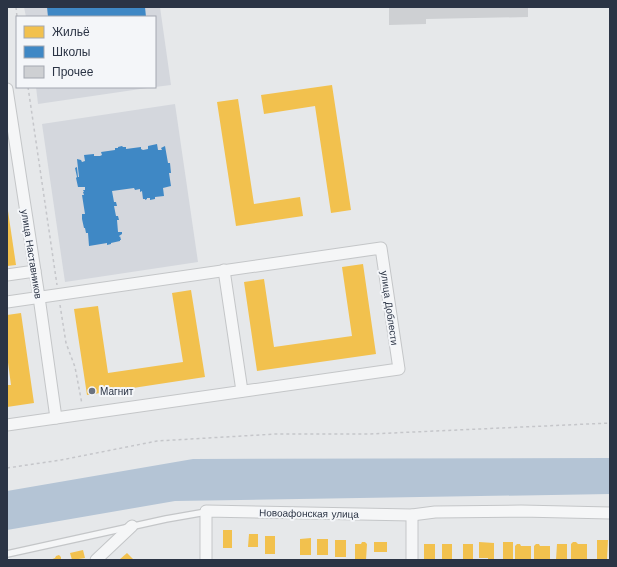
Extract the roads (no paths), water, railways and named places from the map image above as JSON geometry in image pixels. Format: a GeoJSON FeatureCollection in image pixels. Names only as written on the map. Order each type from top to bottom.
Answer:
{"type":"FeatureCollection","features":[{"type":"Feature","properties":{"kind":"street","name":"улица Наставников"},"geometry":{"type":"LineString","coordinates":[[7,92],[9,120],[35,271],[56,418]]}},
{"type":"Feature","properties":{"kind":"street","name":"улица Доблести"},"geometry":{"type":"LineString","coordinates":[[224,270],[381,248],[399,369],[242,391]]}},
{"type":"Feature","properties":{"kind":"street"},"geometry":{"type":"LineString","coordinates":[[7,302],[224,270],[242,391],[7,425]]}},
{"type":"Feature","properties":{"kind":"street"},"geometry":{"type":"LineString","coordinates":[[7,275],[35,271]]}},
{"type":"Feature","properties":{"kind":"street","name":"Новоафонская улица"},"geometry":{"type":"LineString","coordinates":[[206,512],[412,515],[435,512],[521,511],[610,513]]}},
{"type":"Feature","properties":{"kind":"street"},"geometry":{"type":"LineString","coordinates":[[206,512],[206,560]]}},
{"type":"Feature","properties":{"kind":"street"},"geometry":{"type":"LineString","coordinates":[[412,515],[412,560]]}},
{"type":"Feature","properties":{"kind":"street"},"geometry":{"type":"LineString","coordinates":[[96,560],[132,526]]}},
{"type":"Feature","properties":{"kind":"lane"},"geometry":{"type":"LineString","coordinates":[[7,554],[132,526],[206,512]]}},
{"type":"Feature","properties":{"kind":"water"},"geometry":{"type":"Polygon","coordinates":[[[610,458],[610,494],[175,501],[7,530],[7,491],[193,459],[610,458]]]}},
{"type":"Feature","properties":{"kind":"place","name":"Магнит"},"geometry":{"type":"Point","coordinates":[92,391]}}]}
